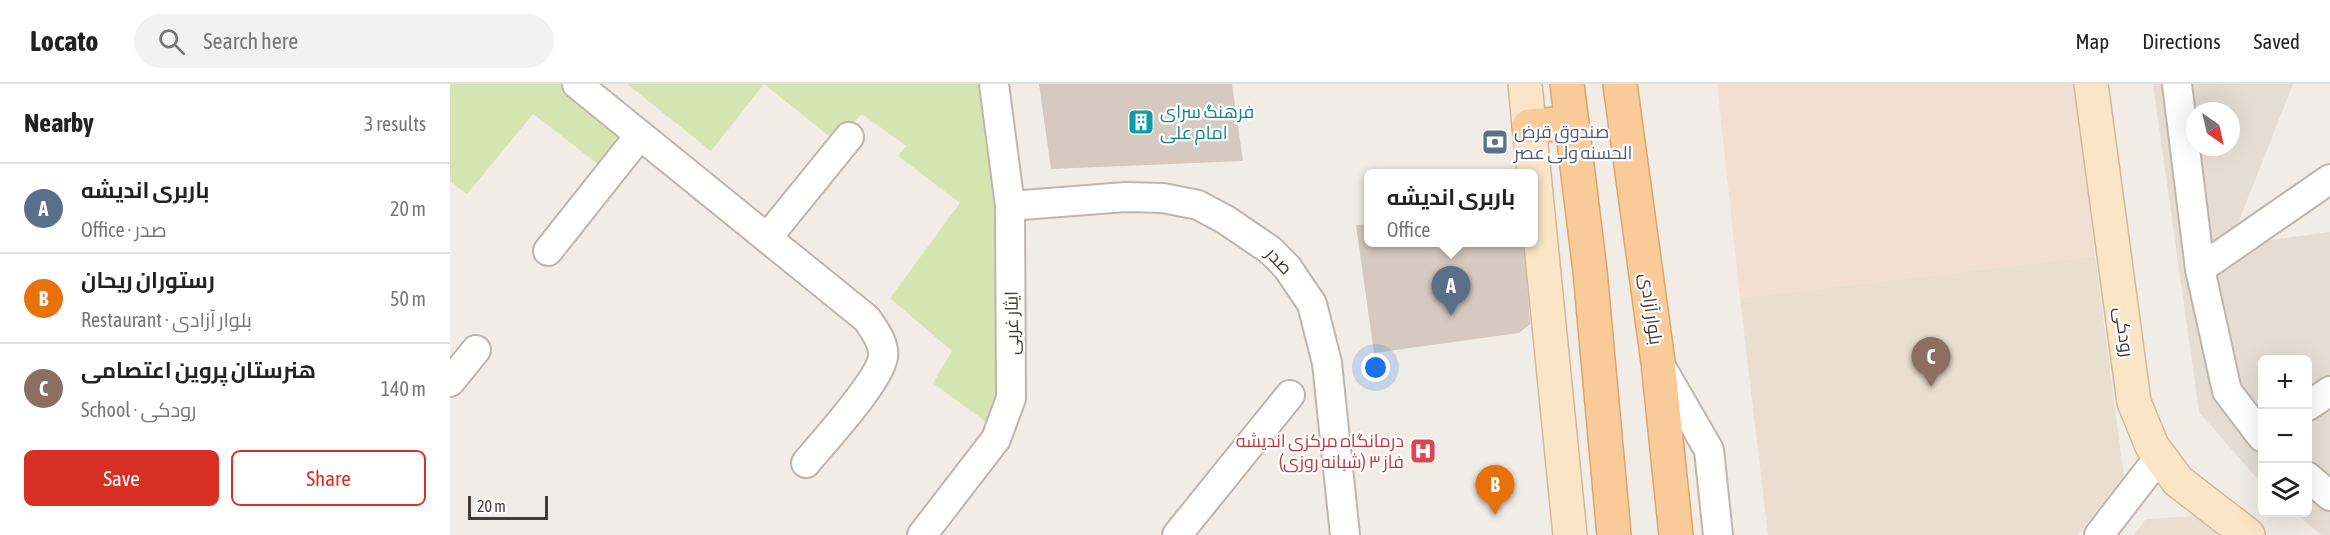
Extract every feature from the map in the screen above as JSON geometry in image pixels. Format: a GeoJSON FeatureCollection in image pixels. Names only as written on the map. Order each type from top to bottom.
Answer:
{"type":"FeatureCollection","features":[{"type":"Feature","properties":{"kind":"main road"},"geometry":{"type":"LineString","coordinates":[[1568,84],[1590,271],[1614,535]]}},
{"type":"Feature","properties":{"kind":"main road","name":"بلوار آزادی"},"geometry":{"type":"LineString","coordinates":[[1620,84],[1658,362],[1676,535]]}},
{"type":"Feature","properties":{"kind":"main road"},"geometry":{"type":"LineString","coordinates":[[1529,126],[1572,123]]}},
{"type":"Feature","properties":{"kind":"street"},"geometry":{"type":"LineString","coordinates":[[577,84],[867,319],[880,338],[884,356],[876,375],[806,463]]}},
{"type":"Feature","properties":{"kind":"street","name":"ایثار غربی"},"geometry":{"type":"LineString","coordinates":[[922,535],[996,439],[1011,398],[1013,353],[1010,206],[994,84]]}},
{"type":"Feature","properties":{"kind":"street"},"geometry":{"type":"LineString","coordinates":[[1525,84],[1533,169]]}},
{"type":"Feature","properties":{"kind":"street","name":"رودکی"},"geometry":{"type":"LineString","coordinates":[[2091,84],[2134,402],[2152,446],[2178,481],[2248,535]]}},
{"type":"Feature","properties":{"kind":"street"},"geometry":{"type":"LineString","coordinates":[[2177,84],[2200,269],[2227,391],[2258,432]]}},
{"type":"Feature","properties":{"kind":"street"},"geometry":{"type":"LineString","coordinates":[[548,251],[640,135]]}},
{"type":"Feature","properties":{"kind":"street"},"geometry":{"type":"LineString","coordinates":[[767,238],[849,137]]}},
{"type":"Feature","properties":{"kind":"street"},"geometry":{"type":"LineString","coordinates":[[2200,269],[2330,179]]}},
{"type":"Feature","properties":{"kind":"street","name":"صدر"},"geometry":{"type":"LineString","coordinates":[[1010,206],[1126,197],[1163,198],[1198,205],[1226,220],[1270,250],[1287,267],[1312,303],[1327,363],[1345,535]]}},
{"type":"Feature","properties":{"kind":"street"},"geometry":{"type":"LineString","coordinates":[[1538,216],[1570,535]]}},
{"type":"Feature","properties":{"kind":"street"},"geometry":{"type":"LineString","coordinates":[[450,382],[476,350]]}},
{"type":"Feature","properties":{"kind":"street"},"geometry":{"type":"LineString","coordinates":[[1658,362],[1709,450],[1718,535]]}},
{"type":"Feature","properties":{"kind":"street"},"geometry":{"type":"LineString","coordinates":[[2312,403],[2330,391]]}},
{"type":"Feature","properties":{"kind":"street"},"geometry":{"type":"LineString","coordinates":[[1176,535],[1290,394]]}},
{"type":"Feature","properties":{"kind":"street"},"geometry":{"type":"LineString","coordinates":[[2099,535],[2160,456]]}},
{"type":"Feature","properties":{"kind":"street"},"geometry":{"type":"LineString","coordinates":[[2312,481],[2330,496]]}},
{"type":"Feature","properties":{"kind":"shaded area"},"geometry":{"type":"Polygon","coordinates":[[[1717,84],[2075,84],[2095,256],[1740,298],[1717,84]]]}},
{"type":"Feature","properties":{"kind":"shaded area"},"geometry":{"type":"Polygon","coordinates":[[[2153,84],[2293,84],[2229,246],[2330,232],[2330,535],[2321,535],[2300,517],[2312,517],[2312,355],[2258,355],[2258,479],[2199,412],[2153,84]]]}},
{"type":"Feature","properties":{"kind":"shaded area"},"geometry":{"type":"Polygon","coordinates":[[[2095,256],[2124,477],[2077,535],[1768,535],[1740,298],[2095,256]]]}},
{"type":"Feature","properties":{"kind":"shaded area"},"geometry":{"type":"Polygon","coordinates":[[[2198,516],[2223,535],[2134,535],[2146,519],[2198,516]]]}},
{"type":"Feature","properties":{"kind":"green space"},"geometry":{"type":"Polygon","coordinates":[[[450,84],[562,84],[627,138],[602,167],[533,114],[467,194],[450,181],[450,84]]]}},
{"type":"Feature","properties":{"kind":"green space"},"geometry":{"type":"Polygon","coordinates":[[[627,84],[764,84],[711,151],[627,84]]]}},
{"type":"Feature","properties":{"kind":"green space"},"geometry":{"type":"Polygon","coordinates":[[[764,84],[979,84],[996,205],[1000,405],[990,425],[933,383],[952,351],[890,298],[960,203],[898,156],[906,146],[862,114],[834,140],[764,84]]]}},
{"type":"Feature","properties":{"kind":"building","name":"فرهنگ سرای امام علی"},"geometry":{"type":"Polygon","coordinates":[[[1039,84],[1232,84],[1243,161],[1051,169],[1039,84]]]}},
{"type":"Feature","properties":{"kind":"building"},"geometry":{"type":"Polygon","coordinates":[[[1364,224],[1364,247],[1524,247],[1530,324],[1519,333],[1374,353],[1356,225],[1364,224]]]}},
{"type":"Feature","properties":{"kind":"place","name":"فرهنگ سرای امام علی"},"geometry":{"type":"Point","coordinates":[1141,122]}},
{"type":"Feature","properties":{"kind":"place","name":"صندوق قرض الحسنه ولی عصر"},"geometry":{"type":"Point","coordinates":[1495,142]}},
{"type":"Feature","properties":{"kind":"place","name":"باربری اندیشه"},"geometry":{"type":"Point","coordinates":[1451,316]}},
{"type":"Feature","properties":{"kind":"place","name":"هنرستان پروین اعتصامی"},"geometry":{"type":"Point","coordinates":[1931,387]}},
{"type":"Feature","properties":{"kind":"place","name":"درمانگاه مرکزی اندیشه فاز ۳ (شبانه روزی)"},"geometry":{"type":"Point","coordinates":[1423,451]}},
{"type":"Feature","properties":{"kind":"place","name":"رستوران ریحان"},"geometry":{"type":"Point","coordinates":[1495,515]}}]}
